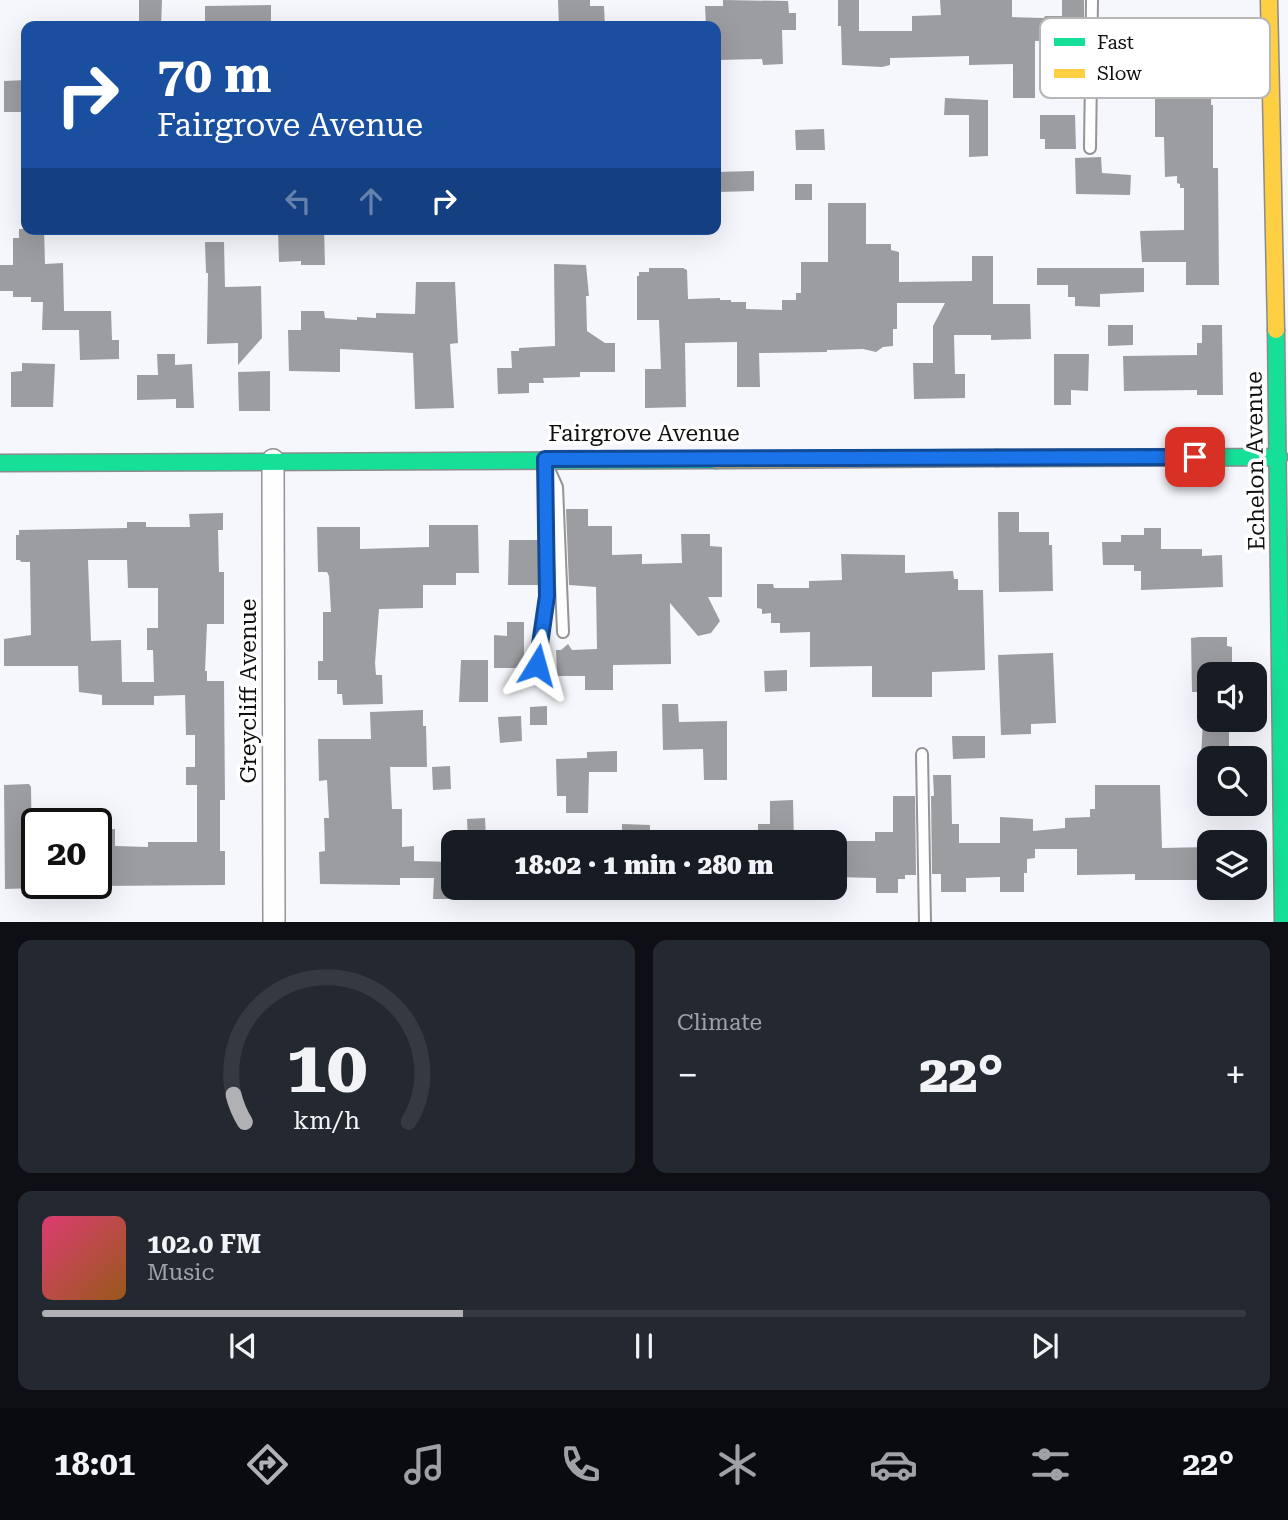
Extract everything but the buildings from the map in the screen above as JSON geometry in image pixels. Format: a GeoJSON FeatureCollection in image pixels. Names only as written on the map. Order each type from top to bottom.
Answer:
{"type":"FeatureCollection","features":[{"type":"Feature","properties":{"kind":"street","name":"Echelon Avenue"},"geometry":{"type":"LineString","coordinates":[[1271,2],[1283,456],[1283,922]]}},
{"type":"Feature","properties":{"kind":"street","name":"Fairgrove Avenue"},"geometry":{"type":"LineString","coordinates":[[0,463],[1283,456]]}},
{"type":"Feature","properties":{"kind":"street","name":"Greycliff Avenue"},"geometry":{"type":"LineString","coordinates":[[274,460],[275,922]]}},
{"type":"Feature","properties":{"kind":"lane"},"geometry":{"type":"LineString","coordinates":[[1092,0],[1092,18]]}},
{"type":"Feature","properties":{"kind":"lane"},"geometry":{"type":"LineString","coordinates":[[1090,148],[1091,98]]}},
{"type":"Feature","properties":{"kind":"lane"},"geometry":{"type":"LineString","coordinates":[[545,459],[556,487],[564,632]]}},
{"type":"Feature","properties":{"kind":"lane"},"geometry":{"type":"LineString","coordinates":[[537,665],[547,596],[545,459]]}},
{"type":"Feature","properties":{"kind":"lane"},"geometry":{"type":"LineString","coordinates":[[922,754],[925,922]]}},
{"type":"Feature","properties":{"kind":"traffic: fast"},"geometry":{"type":"LineString","coordinates":[[1276,330],[1283,922]]}},
{"type":"Feature","properties":{"kind":"traffic: fast"},"geometry":{"type":"LineString","coordinates":[[997,458],[1279,457]]}},
{"type":"Feature","properties":{"kind":"traffic: fast"},"geometry":{"type":"LineString","coordinates":[[0,463],[716,460]]}},
{"type":"Feature","properties":{"kind":"traffic: slow"},"geometry":{"type":"LineString","coordinates":[[1269,0],[1269,18]]}},
{"type":"Feature","properties":{"kind":"traffic: slow"},"geometry":{"type":"LineString","coordinates":[[1270,47],[1276,330]]}},
{"type":"Feature","properties":{"kind":"traffic: slow"},"geometry":{"type":"LineString","coordinates":[[716,460],[997,458]]}},
{"type":"Feature","properties":{"kind":"route"},"geometry":{"type":"LineString","coordinates":[[537,665],[547,596],[545,459],[1195,457]]}}]}
